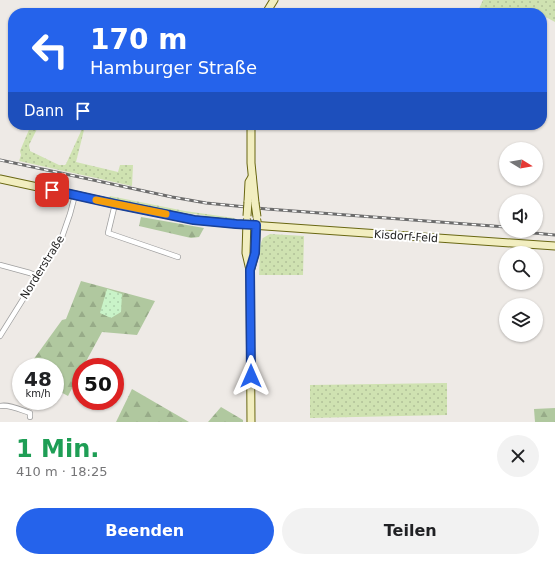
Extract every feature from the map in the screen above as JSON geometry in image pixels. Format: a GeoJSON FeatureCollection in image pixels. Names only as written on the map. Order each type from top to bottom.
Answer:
{"type":"FeatureCollection","features":[{"type":"Feature","properties":{"kind":"main road"},"geometry":{"type":"LineString","coordinates":[[250,130],[252,176],[249,182],[252,203],[257,217],[255,253],[250,270]]}},
{"type":"Feature","properties":{"kind":"main road","name":"Kisdorf-Feld"},"geometry":{"type":"LineString","coordinates":[[0,179],[194,220],[555,246]]}},
{"type":"Feature","properties":{"kind":"main road"},"geometry":{"type":"LineString","coordinates":[[251,422],[250,270],[246,253],[247,216],[252,203]]}},
{"type":"Feature","properties":{"kind":"street","name":"Norderstraße"},"geometry":{"type":"LineString","coordinates":[[0,336],[62,237],[75,195]]}},
{"type":"Feature","properties":{"kind":"street"},"geometry":{"type":"LineString","coordinates":[[115,204],[108,233],[178,257]]}},
{"type":"Feature","properties":{"kind":"street"},"geometry":{"type":"LineString","coordinates":[[0,265],[37,276]]}},
{"type":"Feature","properties":{"kind":"street"},"geometry":{"type":"LineString","coordinates":[[0,406],[7,406],[30,413],[30,417]]}},
{"type":"Feature","properties":{"kind":"green space"},"geometry":{"type":"Polygon","coordinates":[[[483,0],[555,0],[555,22],[547,18],[547,8],[479,8],[483,0]]]}},
{"type":"Feature","properties":{"kind":"green space"},"geometry":{"type":"Polygon","coordinates":[[[29,130],[36,130],[29,145],[30,151],[59,165],[65,165],[82,130],[84,130],[76,162],[118,172],[120,165],[133,165],[132,186],[19,161],[21,155],[20,151],[29,130]]]}},
{"type":"Feature","properties":{"kind":"green space"},"geometry":{"type":"Polygon","coordinates":[[[110,196],[235,219],[218,218],[155,208],[109,198],[110,196]]]}},
{"type":"Feature","properties":{"kind":"green space"},"geometry":{"type":"Polygon","coordinates":[[[141,217],[204,228],[199,237],[191,238],[139,226],[141,217]]]}},
{"type":"Feature","properties":{"kind":"green space"},"geometry":{"type":"Polygon","coordinates":[[[270,234],[304,236],[303,275],[259,275],[260,245],[263,238],[270,234]]]}},
{"type":"Feature","properties":{"kind":"green space"},"geometry":{"type":"Polygon","coordinates":[[[81,281],[155,301],[137,335],[102,332],[88,358],[72,358],[72,388],[68,396],[64,394],[64,358],[35,358],[62,320],[66,319],[81,281]]]}},
{"type":"Feature","properties":{"kind":"green space"},"geometry":{"type":"Polygon","coordinates":[[[107,289],[122,294],[121,312],[111,318],[100,313],[107,289]]]}},
{"type":"Feature","properties":{"kind":"green space"},"geometry":{"type":"Polygon","coordinates":[[[447,383],[447,415],[310,418],[310,385],[447,383]]]}},
{"type":"Feature","properties":{"kind":"green space"},"geometry":{"type":"Polygon","coordinates":[[[132,389],[189,422],[116,422],[122,410],[124,410],[124,406],[132,389]]]}},
{"type":"Feature","properties":{"kind":"green space"},"geometry":{"type":"Polygon","coordinates":[[[221,407],[243,420],[243,422],[208,422],[221,407]]]}},
{"type":"Feature","properties":{"kind":"green space"},"geometry":{"type":"Polygon","coordinates":[[[555,408],[555,422],[535,422],[534,409],[555,408]]]}},
{"type":"Feature","properties":{"kind":"railway"},"geometry":{"type":"LineString","coordinates":[[0,160],[206,203],[499,226]]}},
{"type":"Feature","properties":{"kind":"railway"},"geometry":{"type":"LineString","coordinates":[[543,234],[555,235]]}},
{"type":"Feature","properties":{"kind":"slow traffic"},"geometry":{"type":"LineString","coordinates":[[96,200],[166,214]]}},
{"type":"Feature","properties":{"kind":"route"},"geometry":{"type":"LineString","coordinates":[[52,190],[194,220],[256,225],[255,253],[250,270],[251,376]]}}]}
